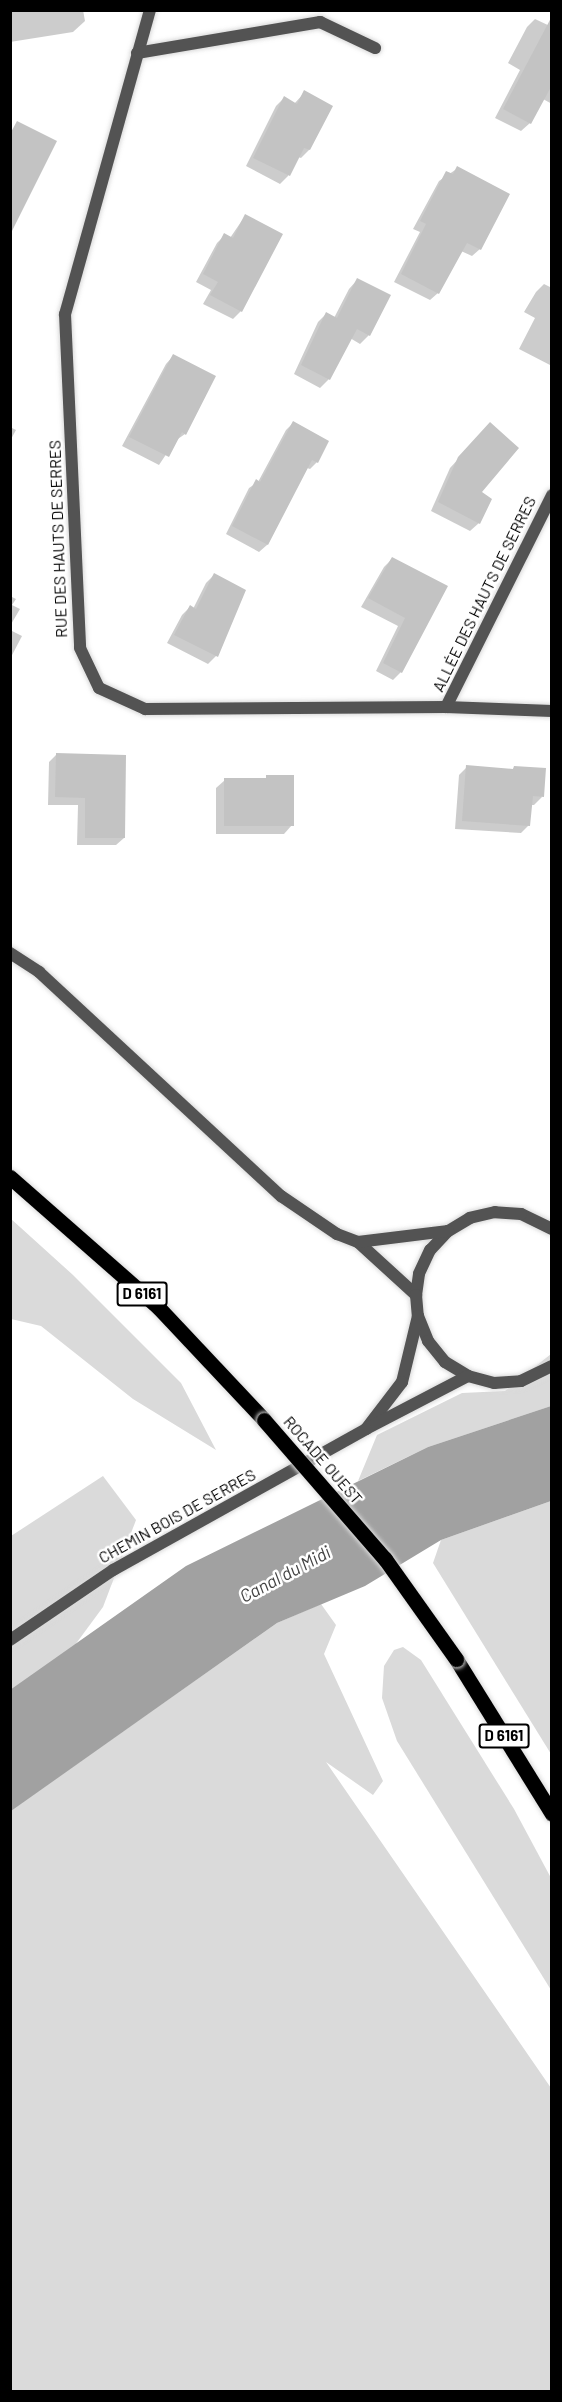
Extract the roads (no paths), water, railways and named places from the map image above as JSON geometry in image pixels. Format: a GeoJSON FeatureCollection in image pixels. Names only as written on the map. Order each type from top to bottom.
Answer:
{"type":"FeatureCollection","features":[{"type":"Feature","properties":{"kind":"main road","name":"ROCADE OUEST"},"geometry":{"type":"LineString","coordinates":[[10,1177],[159,1308],[264,1420],[385,1558],[456,1659],[552,1814]]}},
{"type":"Feature","properties":{"kind":"street","name":"RUE DES HAUTS DE SERRES"},"geometry":{"type":"LineString","coordinates":[[150,10],[65,314],[80,648],[99,688],[145,709],[446,707],[552,711]]}},
{"type":"Feature","properties":{"kind":"street"},"geometry":{"type":"LineString","coordinates":[[138,53],[320,22],[375,48]]}},
{"type":"Feature","properties":{"kind":"street","name":"ALLÉE DES HAUTS DE SERRES"},"geometry":{"type":"LineString","coordinates":[[446,707],[552,495]]}},
{"type":"Feature","properties":{"kind":"street"},"geometry":{"type":"LineString","coordinates":[[10,953],[39,972],[281,1196],[337,1234],[358,1242],[416,1295]]}},
{"type":"Feature","properties":{"kind":"street"},"geometry":{"type":"LineString","coordinates":[[549,1225],[521,1214],[495,1212],[470,1218],[448,1231],[430,1250],[419,1274],[416,1295],[418,1316],[428,1341],[445,1362],[468,1376],[494,1383],[520,1381],[552,1366]]}},
{"type":"Feature","properties":{"kind":"street"},"geometry":{"type":"LineString","coordinates":[[358,1242],[448,1231]]}},
{"type":"Feature","properties":{"kind":"street","name":"CHEMIN BOIS DE SERRES"},"geometry":{"type":"LineString","coordinates":[[366,1429],[402,1382],[418,1316]]}},
{"type":"Feature","properties":{"kind":"street","name":"CHEMIN BOIS DE SERRES"},"geometry":{"type":"LineString","coordinates":[[10,1640],[113,1570],[366,1429],[468,1376]]}},
{"type":"Feature","properties":{"kind":"water","name":"Canal du Midi"},"geometry":{"type":"Polygon","coordinates":[[[551,1406],[551,1501],[441,1540],[365,1586],[277,1623],[11,1811],[10,1690],[186,1566],[428,1447],[551,1406]]]}}]}
